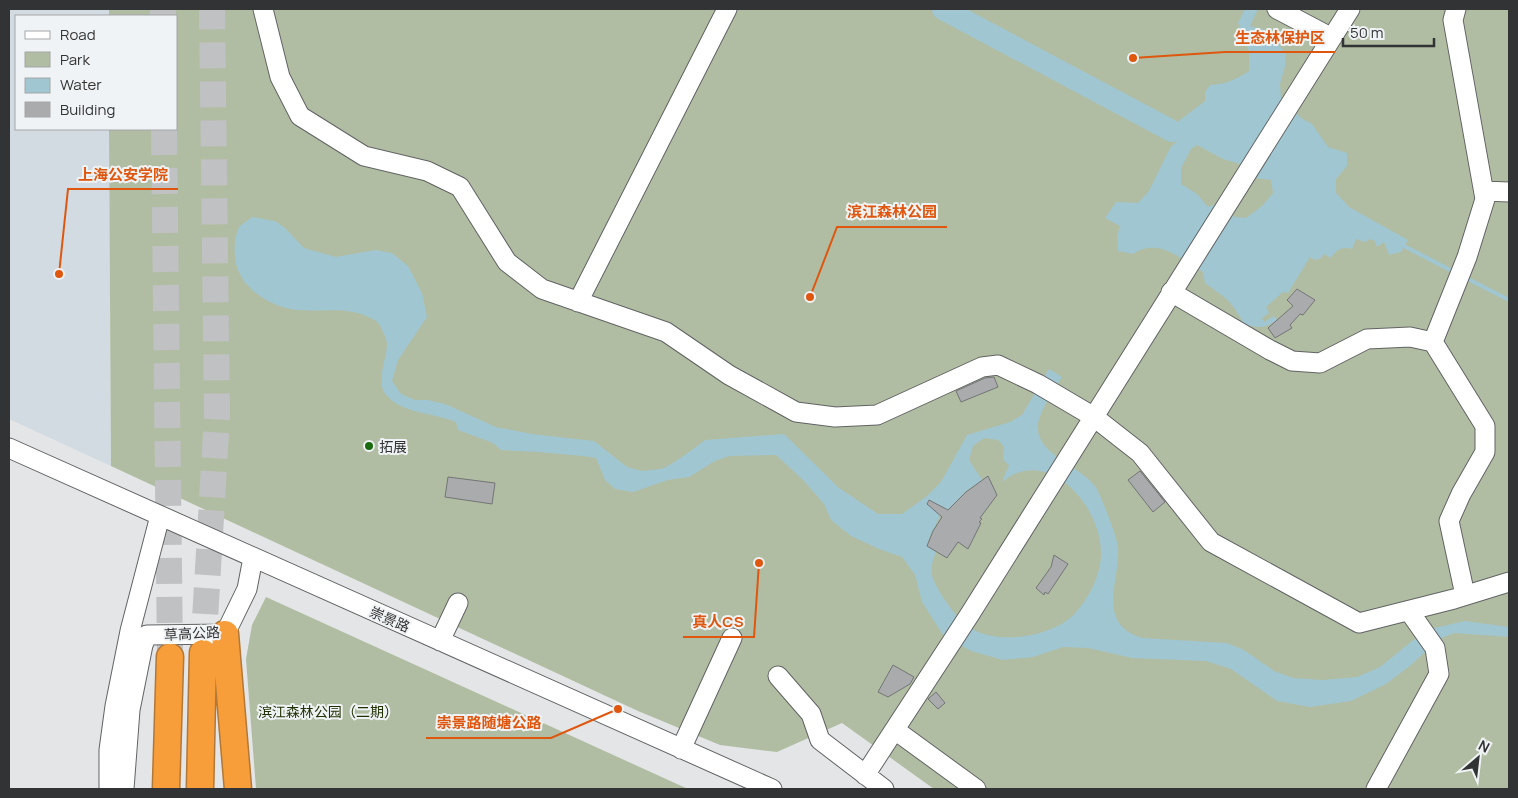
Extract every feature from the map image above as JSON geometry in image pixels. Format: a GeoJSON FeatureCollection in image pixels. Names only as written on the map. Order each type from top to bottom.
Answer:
{"type":"FeatureCollection","features":[{"type":"Feature","properties":{"kind":"highway"},"geometry":{"type":"LineString","coordinates":[[225,634],[238,789]]}},
{"type":"Feature","properties":{"kind":"highway"},"geometry":{"type":"LineString","coordinates":[[200,789],[203,654]]}},
{"type":"Feature","properties":{"kind":"highway"},"geometry":{"type":"LineString","coordinates":[[166,789],[170,657]]}},
{"type":"Feature","properties":{"kind":"street"},"geometry":{"type":"LineString","coordinates":[[263,9],[280,77],[300,116],[364,156],[427,171],[460,186],[507,262],[542,289],[666,332],[729,375],[796,412],[835,417],[877,415],[982,367],[998,364],[1094,416],[1140,453],[1211,542],[1359,623],[1509,582]]}},
{"type":"Feature","properties":{"kind":"street"},"geometry":{"type":"LineString","coordinates":[[578,302],[727,9]]}},
{"type":"Feature","properties":{"kind":"street"},"geometry":{"type":"LineString","coordinates":[[1277,9],[1332,38]]}},
{"type":"Feature","properties":{"kind":"street"},"geometry":{"type":"LineString","coordinates":[[865,774],[970,614],[1350,9]]}},
{"type":"Feature","properties":{"kind":"street"},"geometry":{"type":"LineString","coordinates":[[1434,342],[1467,257],[1485,199],[1453,20],[1456,9]]}},
{"type":"Feature","properties":{"kind":"street"},"geometry":{"type":"LineString","coordinates":[[1484,191],[1509,192]]}},
{"type":"Feature","properties":{"kind":"street"},"geometry":{"type":"LineString","coordinates":[[1171,292],[1292,361],[1320,363],[1367,339],[1410,337],[1434,342],[1485,426],[1485,452],[1461,494],[1449,522],[1465,595]]}},
{"type":"Feature","properties":{"kind":"street","name":"崇景路"},"geometry":{"type":"LineString","coordinates":[[9,448],[772,789]]}},
{"type":"Feature","properties":{"kind":"street","name":"草高公路"},"geometry":{"type":"LineString","coordinates":[[109,789],[109,750],[116,706],[138,633],[160,516]]}},
{"type":"Feature","properties":{"kind":"street","name":"草高公路"},"geometry":{"type":"LineString","coordinates":[[138,633],[225,634],[247,589],[253,558]]}},
{"type":"Feature","properties":{"kind":"street"},"geometry":{"type":"LineString","coordinates":[[440,641],[458,603]]}},
{"type":"Feature","properties":{"kind":"street"},"geometry":{"type":"LineString","coordinates":[[1376,789],[1439,674],[1435,648],[1409,610]]}},
{"type":"Feature","properties":{"kind":"street","name":"草高公路"},"geometry":{"type":"LineString","coordinates":[[124,789],[132,701],[142,645],[138,633]]}},
{"type":"Feature","properties":{"kind":"street"},"geometry":{"type":"LineString","coordinates":[[681,749],[732,638]]}},
{"type":"Feature","properties":{"kind":"street"},"geometry":{"type":"LineString","coordinates":[[778,676],[811,714],[820,740],[884,789]]}},
{"type":"Feature","properties":{"kind":"street"},"geometry":{"type":"LineString","coordinates":[[895,730],[976,789]]}},
{"type":"Feature","properties":{"kind":"shaded area"},"geometry":{"type":"Polygon","coordinates":[[[9,9],[109,9],[109,15],[15,15],[15,130],[109,130],[111,466],[9,419],[9,9]]]}},
{"type":"Feature","properties":{"kind":"green space"},"geometry":{"type":"Polygon","coordinates":[[[109,9],[1509,9],[1509,789],[934,789],[842,723],[777,752],[720,745],[638,711],[111,466],[109,130],[178,130],[178,15],[109,15],[109,9]]]}},
{"type":"Feature","properties":{"kind":"green space","name":"滨江森林公园（二期）"},"geometry":{"type":"Polygon","coordinates":[[[266,597],[688,789],[256,789],[246,659],[252,625],[266,597]]]}},
{"type":"Feature","properties":{"kind":"water"},"geometry":{"type":"Polygon","coordinates":[[[1245,9],[1258,9],[1250,26],[1265,30],[1286,53],[1280,84],[1281,98],[1301,118],[1312,124],[1328,147],[1347,153],[1347,166],[1336,179],[1336,193],[1349,207],[1408,240],[1401,252],[1389,255],[1384,242],[1377,247],[1375,241],[1370,239],[1365,242],[1356,239],[1352,249],[1340,249],[1331,258],[1324,254],[1321,258],[1315,260],[1310,257],[1288,293],[1283,292],[1266,307],[1269,313],[1262,318],[1264,322],[1274,316],[1277,320],[1261,327],[1244,324],[1228,301],[1205,283],[1203,272],[1178,256],[1160,249],[1151,248],[1142,249],[1133,254],[1118,251],[1117,236],[1120,226],[1105,218],[1116,202],[1138,203],[1149,191],[1170,148],[1180,138],[1172,131],[1180,120],[1205,101],[1205,92],[1210,85],[1230,81],[1249,71],[1249,51],[1238,23],[1245,9]],[[1197,145],[1191,149],[1181,168],[1181,184],[1197,194],[1208,207],[1216,204],[1235,217],[1246,218],[1262,206],[1273,193],[1271,180],[1255,178],[1240,164],[1223,159],[1197,145]]]}},
{"type":"Feature","properties":{"kind":"water"},"geometry":{"type":"Polygon","coordinates":[[[252,217],[275,221],[284,227],[304,248],[336,257],[375,250],[392,253],[408,266],[422,293],[427,317],[398,360],[392,381],[401,394],[415,400],[428,400],[445,404],[496,427],[532,434],[594,441],[627,467],[642,471],[661,469],[668,466],[705,440],[784,434],[839,488],[878,514],[902,514],[927,496],[941,482],[967,435],[1010,422],[1022,415],[1049,369],[1062,377],[1041,414],[1038,425],[1039,435],[1051,452],[1095,486],[1101,498],[1118,547],[1113,600],[1115,612],[1119,623],[1128,632],[1143,638],[1227,643],[1244,650],[1274,671],[1293,678],[1322,680],[1357,677],[1380,667],[1430,629],[1465,621],[1509,627],[1509,637],[1454,633],[1439,639],[1411,665],[1386,684],[1351,701],[1310,707],[1277,701],[1231,669],[1206,661],[1132,658],[1088,648],[1063,647],[1033,657],[1003,660],[971,651],[943,635],[922,602],[915,575],[902,557],[851,536],[831,520],[824,504],[804,481],[776,455],[729,456],[715,461],[689,477],[668,480],[633,492],[615,489],[605,480],[596,458],[501,450],[493,443],[458,430],[456,422],[401,406],[386,395],[383,390],[381,377],[387,342],[377,322],[367,316],[348,311],[298,310],[276,305],[256,294],[248,286],[241,277],[237,267],[235,249],[238,229],[252,217]],[[984,438],[973,446],[969,460],[982,480],[965,492],[948,510],[942,507],[927,546],[936,552],[931,569],[935,583],[955,614],[964,623],[986,635],[999,637],[1028,636],[1056,627],[1067,620],[1081,606],[1094,584],[1099,569],[1101,554],[1099,536],[1092,518],[1082,501],[1069,486],[1054,476],[1037,471],[1020,472],[1002,482],[1009,465],[1003,460],[1004,447],[998,440],[984,438]]]}},
{"type":"Feature","properties":{"kind":"building"},"geometry":{"type":"Polygon","coordinates":[[[1297,289],[1315,300],[1303,315],[1300,314],[1290,325],[1292,328],[1275,338],[1268,328],[1293,306],[1287,300],[1297,289]]]}},
{"type":"Feature","properties":{"kind":"building"},"geometry":{"type":"Polygon","coordinates":[[[994,377],[998,387],[961,402],[956,391],[985,378],[994,377]]]}},
{"type":"Feature","properties":{"kind":"building"},"geometry":{"type":"Polygon","coordinates":[[[1140,471],[1165,502],[1153,512],[1128,480],[1140,471]]]}},
{"type":"Feature","properties":{"kind":"building"},"geometry":{"type":"Polygon","coordinates":[[[988,476],[997,495],[980,518],[982,519],[979,522],[981,523],[968,549],[958,542],[947,558],[927,546],[933,531],[942,517],[927,504],[929,500],[948,510],[966,492],[988,476]]]}},
{"type":"Feature","properties":{"kind":"building"},"geometry":{"type":"Polygon","coordinates":[[[448,477],[495,483],[492,504],[445,497],[448,477]]]}},
{"type":"Feature","properties":{"kind":"building"},"geometry":{"type":"Polygon","coordinates":[[[1054,555],[1068,564],[1048,594],[1045,592],[1044,595],[1036,588],[1051,567],[1054,555]]]}},
{"type":"Feature","properties":{"kind":"building"},"geometry":{"type":"Polygon","coordinates":[[[893,665],[914,677],[910,684],[888,697],[878,692],[893,665]]]}},
{"type":"Feature","properties":{"kind":"building"},"geometry":{"type":"Polygon","coordinates":[[[936,692],[945,703],[938,709],[928,699],[936,692]]]}},
{"type":"Feature","properties":{"kind":"waterway"},"geometry":{"type":"LineString","coordinates":[[943,9],[1172,131]]}},
{"type":"Feature","properties":{"kind":"waterway"},"geometry":{"type":"LineString","coordinates":[[1404,246],[1456,273]]}},
{"type":"Feature","properties":{"kind":"waterway"},"geometry":{"type":"LineString","coordinates":[[1464,277],[1509,300]]}},
{"type":"Feature","properties":{"kind":"tunnel"},"geometry":{"type":"LineString","coordinates":[[163,9],[163,15]]}},
{"type":"Feature","properties":{"kind":"tunnel"},"geometry":{"type":"LineString","coordinates":[[203,653],[217,416],[212,9]]}},
{"type":"Feature","properties":{"kind":"tunnel"},"geometry":{"type":"LineString","coordinates":[[164,130],[170,657]]}},
{"type":"Feature","properties":{"kind":"place","name":"生态林保护区"},"geometry":{"type":"Point","coordinates":[1133,58]}},
{"type":"Feature","properties":{"kind":"place","name":"上海公安学院"},"geometry":{"type":"Point","coordinates":[59,274]}},
{"type":"Feature","properties":{"kind":"place","name":"滨江森林公园"},"geometry":{"type":"Point","coordinates":[810,297]}},
{"type":"Feature","properties":{"kind":"place","name":"拓展"},"geometry":{"type":"Point","coordinates":[369,446]}},
{"type":"Feature","properties":{"kind":"place","name":"真人CS"},"geometry":{"type":"Point","coordinates":[759,563]}},
{"type":"Feature","properties":{"kind":"place","name":"崇景路随塘公路"},"geometry":{"type":"Point","coordinates":[618,709]}}]}
